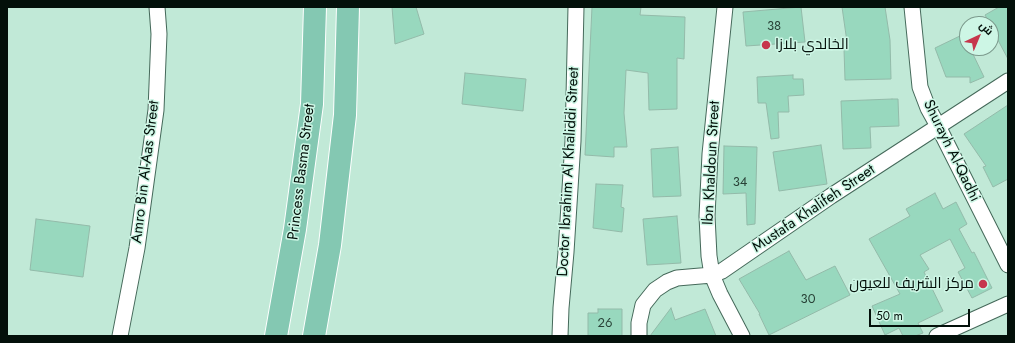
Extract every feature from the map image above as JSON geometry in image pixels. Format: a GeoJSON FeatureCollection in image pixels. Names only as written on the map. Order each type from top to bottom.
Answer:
{"type":"FeatureCollection","features":[{"type":"Feature","properties":{"kind":"main road","name":"Princess Basma Street"},"geometry":{"type":"LineString","coordinates":[[276,336],[295,230],[312,104],[314,7]]}},
{"type":"Feature","properties":{"kind":"main road"},"geometry":{"type":"LineString","coordinates":[[314,336],[330,246],[345,115],[348,7]]}},
{"type":"Feature","properties":{"kind":"street","name":"Amro Bin Al-Aas Street"},"geometry":{"type":"LineString","coordinates":[[120,336],[137,248],[156,110],[159,34],[157,7]]}},
{"type":"Feature","properties":{"kind":"street","name":"Doctor Ibrahim Al Khaliddi Street"},"geometry":{"type":"LineString","coordinates":[[560,336],[573,141],[576,7]]}},
{"type":"Feature","properties":{"kind":"street","name":"Ibn Khaldoun Street"},"geometry":{"type":"LineString","coordinates":[[725,7],[710,154],[706,216],[712,275],[720,294],[742,336]]}},
{"type":"Feature","properties":{"kind":"street","name":"Shurayh Al-Qadhi"},"geometry":{"type":"LineString","coordinates":[[912,7],[920,87],[928,108],[1008,265]]}},
{"type":"Feature","properties":{"kind":"street","name":"Mustafa Khalifeh Street"},"geometry":{"type":"LineString","coordinates":[[639,336],[639,323],[643,305],[655,290],[667,282],[677,278],[712,275],[722,271],[831,196],[1008,81]]}},
{"type":"Feature","properties":{"kind":"street"},"geometry":{"type":"LineString","coordinates":[[937,336],[1008,304]]}},
{"type":"Feature","properties":{"kind":"building"},"geometry":{"type":"Polygon","coordinates":[[[392,7],[416,7],[424,34],[395,44],[392,7]]]}},
{"type":"Feature","properties":{"kind":"building"},"geometry":{"type":"Polygon","coordinates":[[[592,7],[641,7],[640,15],[685,17],[684,59],[677,58],[677,109],[649,110],[648,73],[626,70],[624,113],[627,147],[614,147],[614,157],[585,155],[592,7]]]}},
{"type":"Feature","properties":{"kind":"building"},"geometry":{"type":"Polygon","coordinates":[[[801,7],[805,42],[746,46],[743,12],[801,7]]]}},
{"type":"Feature","properties":{"kind":"building"},"geometry":{"type":"Polygon","coordinates":[[[842,7],[885,7],[890,40],[891,79],[845,80],[844,49],[848,49],[842,7]]]}},
{"type":"Feature","properties":{"kind":"building"},"geometry":{"type":"Polygon","coordinates":[[[999,7],[1008,7],[1008,59],[999,42],[999,16],[985,15],[999,7]]]}},
{"type":"Feature","properties":{"kind":"building"},"geometry":{"type":"Polygon","coordinates":[[[959,36],[959,56],[974,56],[984,77],[970,83],[970,77],[946,77],[935,48],[959,36]]]}},
{"type":"Feature","properties":{"kind":"building"},"geometry":{"type":"Polygon","coordinates":[[[465,73],[526,79],[523,111],[462,104],[465,73]]]}},
{"type":"Feature","properties":{"kind":"building"},"geometry":{"type":"Polygon","coordinates":[[[793,75],[793,79],[803,79],[804,95],[788,96],[789,112],[778,112],[779,138],[771,139],[766,103],[758,103],[757,77],[793,75]]]}},
{"type":"Feature","properties":{"kind":"building"},"geometry":{"type":"Polygon","coordinates":[[[898,99],[899,126],[870,127],[871,148],[843,149],[841,101],[898,99]]]}},
{"type":"Feature","properties":{"kind":"building"},"geometry":{"type":"Polygon","coordinates":[[[1008,105],[1008,179],[993,187],[983,167],[986,166],[964,134],[1008,105]]]}},
{"type":"Feature","properties":{"kind":"building"},"geometry":{"type":"Polygon","coordinates":[[[821,145],[827,184],[779,191],[773,152],[821,145]]]}},
{"type":"Feature","properties":{"kind":"building"},"geometry":{"type":"Polygon","coordinates":[[[724,146],[757,147],[755,224],[747,225],[746,193],[723,194],[724,146]]]}},
{"type":"Feature","properties":{"kind":"building"},"geometry":{"type":"Polygon","coordinates":[[[678,147],[681,196],[653,197],[651,149],[678,147]]]}},
{"type":"Feature","properties":{"kind":"building"},"geometry":{"type":"Polygon","coordinates":[[[596,184],[623,185],[621,207],[624,208],[622,232],[593,228],[596,184]]]}},
{"type":"Feature","properties":{"kind":"building"},"geometry":{"type":"Polygon","coordinates":[[[935,193],[943,209],[956,202],[967,224],[959,229],[972,253],[974,252],[992,288],[972,298],[958,272],[965,268],[950,239],[920,255],[929,269],[924,272],[943,311],[918,323],[923,333],[915,336],[903,336],[899,328],[885,335],[872,306],[900,294],[869,239],[910,216],[906,209],[935,193]]]}},
{"type":"Feature","properties":{"kind":"building"},"geometry":{"type":"Polygon","coordinates":[[[677,216],[681,263],[647,265],[643,219],[677,216]]]}},
{"type":"Feature","properties":{"kind":"building"},"geometry":{"type":"Polygon","coordinates":[[[36,219],[90,226],[83,277],[30,270],[36,219]]]}},
{"type":"Feature","properties":{"kind":"building"},"geometry":{"type":"Polygon","coordinates":[[[789,251],[806,280],[835,266],[850,295],[769,335],[760,314],[739,279],[789,251]]]}},
{"type":"Feature","properties":{"kind":"building"},"geometry":{"type":"Polygon","coordinates":[[[671,308],[675,320],[705,309],[716,336],[650,336],[671,308]]]}},
{"type":"Feature","properties":{"kind":"building"},"geometry":{"type":"Polygon","coordinates":[[[598,309],[622,309],[622,336],[588,336],[588,313],[598,313],[598,309]]]}},
{"type":"Feature","properties":{"kind":"place","name":"الخالدي بلازا"},"geometry":{"type":"Point","coordinates":[766,45]}},
{"type":"Feature","properties":{"kind":"place","name":"مركز الشريف للعيون"},"geometry":{"type":"Point","coordinates":[983,284]}}]}
